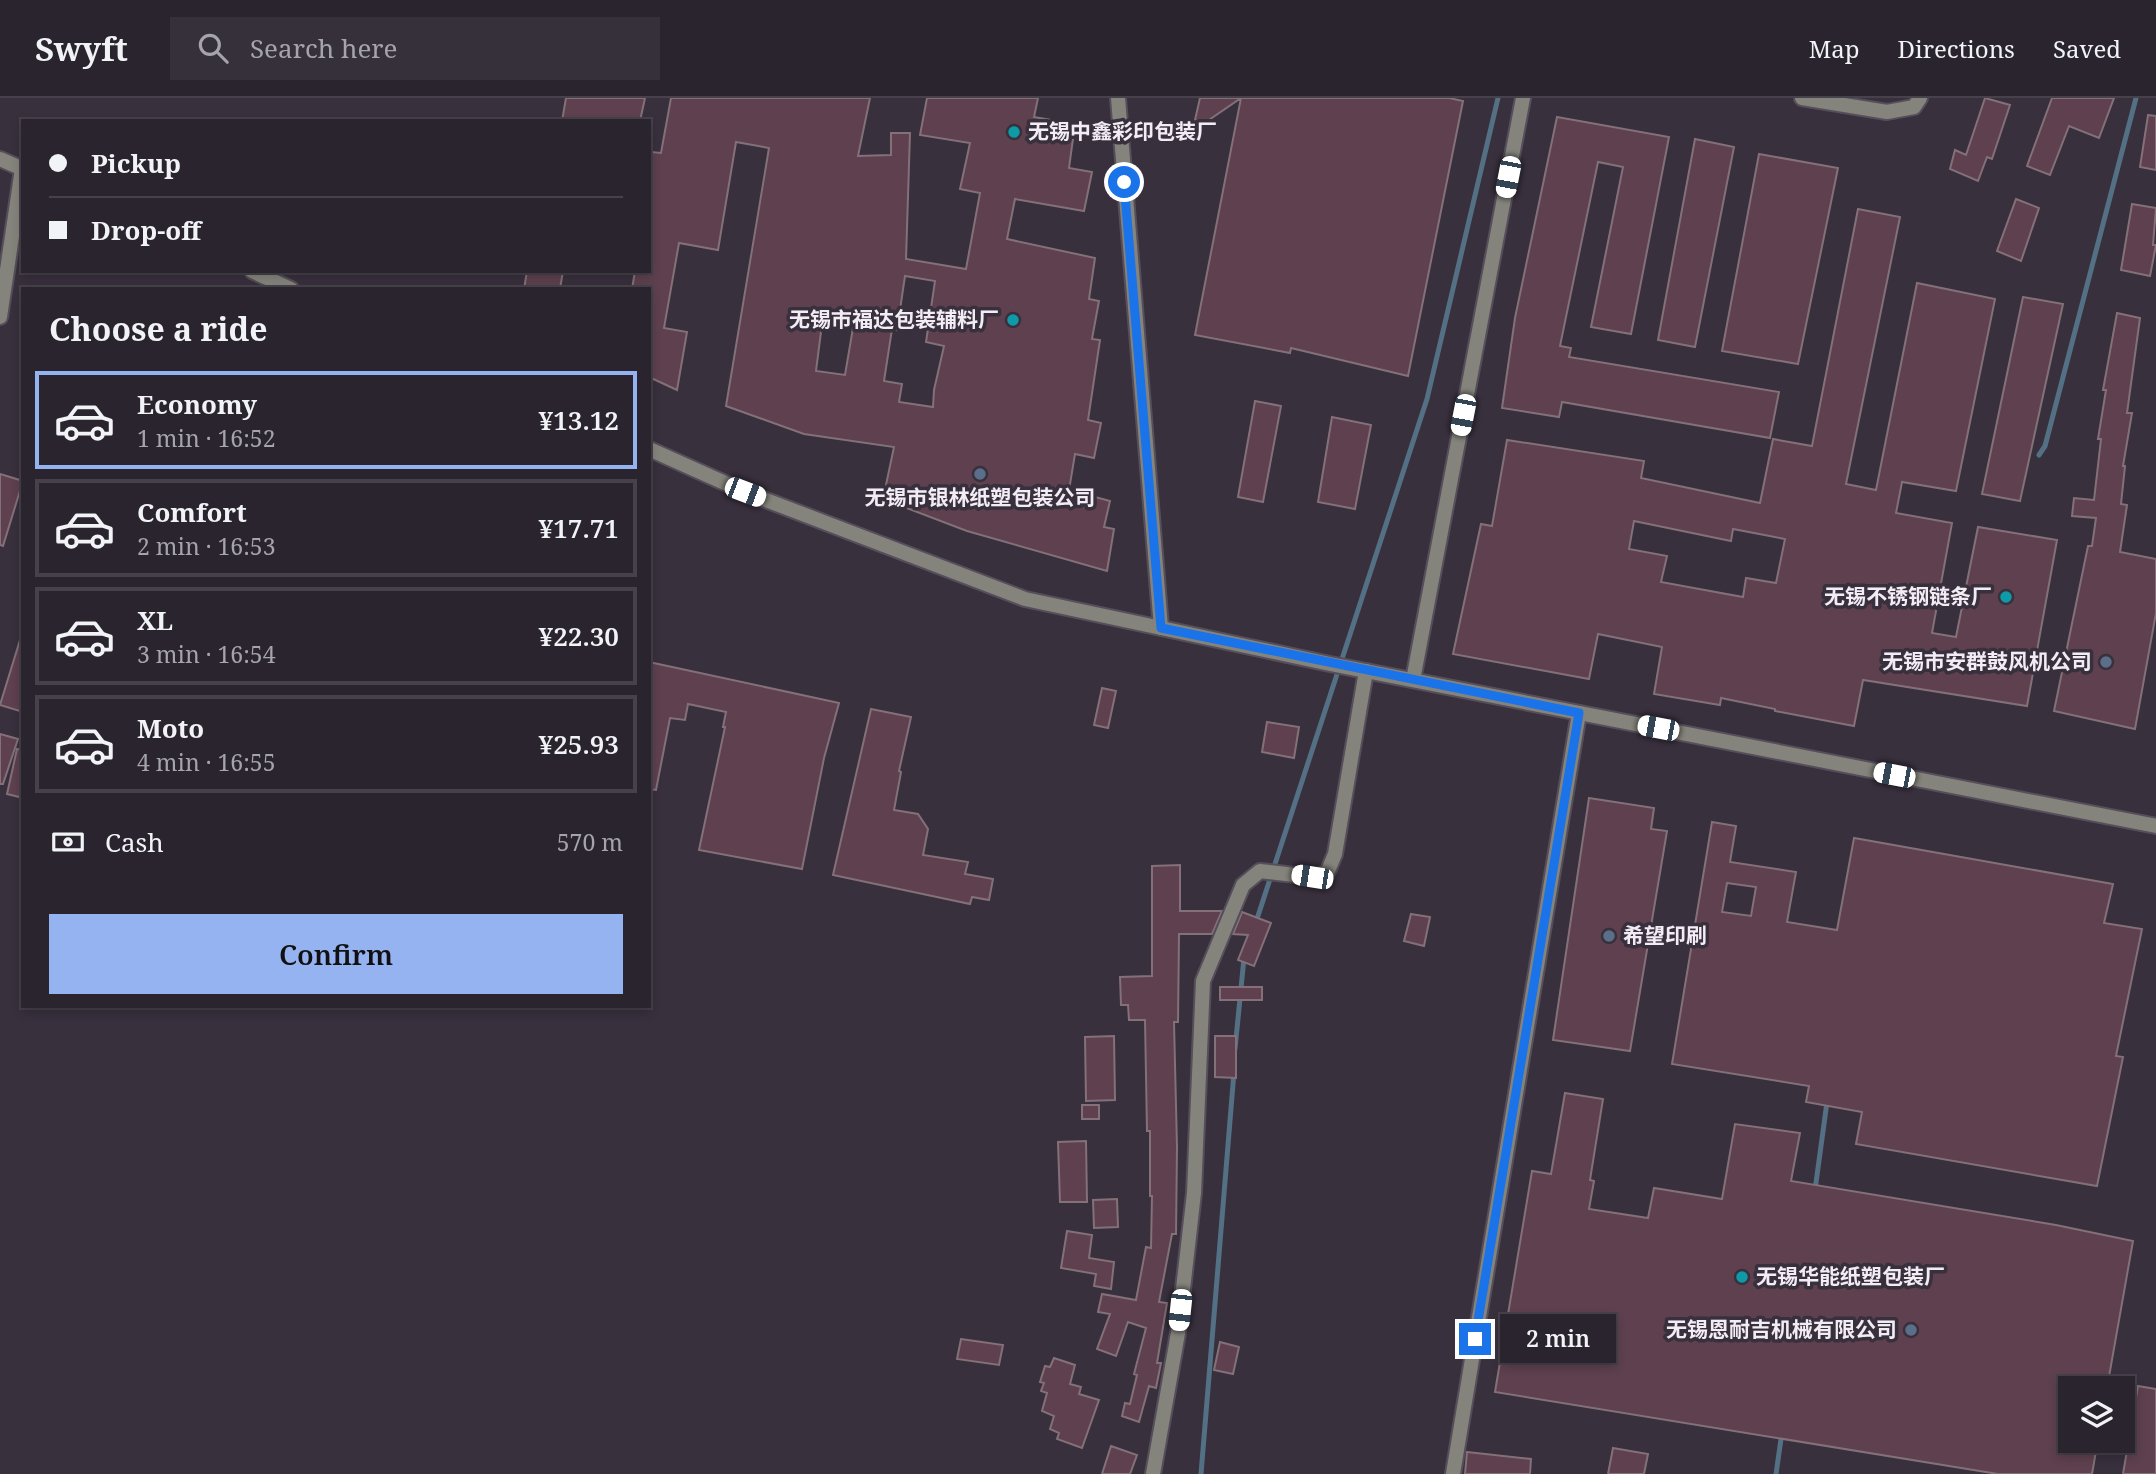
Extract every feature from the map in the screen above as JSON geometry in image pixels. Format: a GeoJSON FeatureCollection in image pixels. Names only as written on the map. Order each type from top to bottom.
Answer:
{"type":"FeatureCollection","features":[{"type":"Feature","properties":{"kind":"street"},"geometry":{"type":"LineString","coordinates":[[1118,98],[1161,628]]}},
{"type":"Feature","properties":{"kind":"street"},"geometry":{"type":"LineString","coordinates":[[1413,680],[1523,98]]}},
{"type":"Feature","properties":{"kind":"street"},"geometry":{"type":"LineString","coordinates":[[1802,98],[1887,112],[1914,107],[1920,98]]}},
{"type":"Feature","properties":{"kind":"street"},"geometry":{"type":"LineString","coordinates":[[0,159],[21,168]]}},
{"type":"Feature","properties":{"kind":"street"},"geometry":{"type":"LineString","coordinates":[[0,317],[21,182]]}},
{"type":"Feature","properties":{"kind":"street"},"geometry":{"type":"LineString","coordinates":[[256,273],[287,287]]}},
{"type":"Feature","properties":{"kind":"street"},"geometry":{"type":"LineString","coordinates":[[651,450],[745,492],[1025,599],[1330,664],[2156,826]]}},
{"type":"Feature","properties":{"kind":"street"},"geometry":{"type":"LineString","coordinates":[[1153,1474],[1178,1333],[1194,1193],[1203,981],[1243,885],[1260,872],[1312,877],[1327,873],[1335,854],[1358,669]]}},
{"type":"Feature","properties":{"kind":"street"},"geometry":{"type":"LineString","coordinates":[[1452,1474],[1579,713]]}},
{"type":"Feature","properties":{"kind":"building"},"geometry":{"type":"Polygon","coordinates":[[[566,98],[645,98],[640,119],[562,119],[566,98]]]}},
{"type":"Feature","properties":{"kind":"building"},"geometry":{"type":"Polygon","coordinates":[[[671,98],[870,98],[858,156],[891,155],[891,133],[910,133],[906,259],[966,269],[980,193],[960,189],[970,143],[920,135],[927,98],[1038,98],[1034,117],[1075,124],[1069,168],[1092,172],[1084,211],[1015,199],[1007,239],[1095,258],[1089,299],[1099,301],[1092,339],[1100,340],[1088,420],[1101,423],[1094,458],[1075,454],[1069,490],[1110,501],[1104,527],[1114,529],[1107,571],[967,531],[883,499],[894,447],[804,434],[726,406],[769,148],[736,142],[718,250],[679,243],[664,328],[687,332],[677,390],[651,378],[651,287],[632,287],[635,273],[651,273],[652,152],[661,153],[671,98]],[[905,276],[897,330],[892,329],[884,381],[902,384],[899,402],[933,407],[944,346],[926,342],[935,281],[905,276]],[[823,316],[816,371],[845,375],[854,322],[823,316]]]}},
{"type":"Feature","properties":{"kind":"building"},"geometry":{"type":"Polygon","coordinates":[[[1200,98],[1241,98],[1206,122],[1195,120],[1200,98]]]}},
{"type":"Feature","properties":{"kind":"building"},"geometry":{"type":"Polygon","coordinates":[[[1241,98],[1449,98],[1463,101],[1408,376],[1291,348],[1290,353],[1195,335],[1241,98]]]}},
{"type":"Feature","properties":{"kind":"building"},"geometry":{"type":"Polygon","coordinates":[[[1985,98],[2010,105],[1992,159],[1987,157],[1978,181],[1950,169],[1955,150],[1966,155],[1985,98]]]}},
{"type":"Feature","properties":{"kind":"building"},"geometry":{"type":"Polygon","coordinates":[[[2052,98],[2114,98],[2099,138],[2069,126],[2050,175],[2027,166],[2052,98]]]}},
{"type":"Feature","properties":{"kind":"building"},"geometry":{"type":"Polygon","coordinates":[[[2148,115],[2156,116],[2156,170],[2140,167],[2148,115]]]}},
{"type":"Feature","properties":{"kind":"building"},"geometry":{"type":"Polygon","coordinates":[[[1557,117],[1669,137],[1631,334],[1591,327],[1623,167],[1598,162],[1560,346],[1571,348],[1569,357],[1779,392],[1770,438],[1562,402],[1559,417],[1502,408],[1515,318],[1557,117]]]}},
{"type":"Feature","properties":{"kind":"building"},"geometry":{"type":"Polygon","coordinates":[[[1695,139],[1734,147],[1695,347],[1658,340],[1695,139]]]}},
{"type":"Feature","properties":{"kind":"building"},"geometry":{"type":"Polygon","coordinates":[[[1759,154],[1838,168],[1798,364],[1722,351],[1759,154]]]}},
{"type":"Feature","properties":{"kind":"building"},"geometry":{"type":"Polygon","coordinates":[[[2016,199],[2039,208],[2021,261],[1997,251],[2016,199]]]}},
{"type":"Feature","properties":{"kind":"building"},"geometry":{"type":"Polygon","coordinates":[[[2132,204],[2156,208],[2153,245],[2156,245],[2150,276],[2121,270],[2132,204]]]}},
{"type":"Feature","properties":{"kind":"building"},"geometry":{"type":"Polygon","coordinates":[[[1858,209],[1900,217],[1846,484],[1876,490],[1917,283],[1995,299],[1956,491],[1902,482],[1896,513],[1952,523],[1932,633],[1956,637],[1978,527],[2057,540],[2027,706],[1863,680],[1854,726],[1721,698],[1720,705],[1654,694],[1662,647],[1598,634],[1589,679],[1453,654],[1481,524],[1492,526],[1507,440],[1644,461],[1641,478],[1760,503],[1773,439],[1812,446],[1858,209]],[[1634,521],[1629,549],[1667,556],[1661,582],[1743,597],[1746,578],[1776,583],[1785,539],[1733,529],[1731,541],[1634,521]]]}},
{"type":"Feature","properties":{"kind":"building"},"geometry":{"type":"Polygon","coordinates":[[[527,273],[563,273],[560,287],[524,287],[527,273]]]}},
{"type":"Feature","properties":{"kind":"building"},"geometry":{"type":"Polygon","coordinates":[[[2023,297],[2063,304],[2020,501],[1982,494],[2023,297]]]}},
{"type":"Feature","properties":{"kind":"building","name":"无锡市安群鼓风机公司"},"geometry":{"type":"Polygon","coordinates":[[[2117,313],[2140,318],[2127,413],[2132,413],[2123,466],[2121,504],[2127,505],[2120,552],[2156,559],[2156,613],[2135,729],[2054,711],[2096,518],[2072,516],[2074,498],[2094,500],[2101,439],[2098,439],[2106,390],[2103,390],[2117,313]]]}},
{"type":"Feature","properties":{"kind":"building"},"geometry":{"type":"Polygon","coordinates":[[[1255,401],[1281,406],[1263,502],[1238,497],[1255,401]]]}},
{"type":"Feature","properties":{"kind":"building"},"geometry":{"type":"Polygon","coordinates":[[[1332,417],[1371,425],[1355,509],[1318,502],[1332,417]]]}},
{"type":"Feature","properties":{"kind":"building"},"geometry":{"type":"Polygon","coordinates":[[[0,474],[21,480],[21,488],[3,546],[0,545],[0,474]]]}},
{"type":"Feature","properties":{"kind":"building"},"geometry":{"type":"Polygon","coordinates":[[[20,640],[21,640],[21,711],[0,705],[20,640]]]}},
{"type":"Feature","properties":{"kind":"building"},"geometry":{"type":"Polygon","coordinates":[[[651,662],[839,703],[824,758],[802,869],[699,850],[726,712],[688,704],[685,720],[670,718],[656,790],[651,789],[651,662]]]}},
{"type":"Feature","properties":{"kind":"building"},"geometry":{"type":"Polygon","coordinates":[[[1102,688],[1116,691],[1108,728],[1094,725],[1102,688]]]}},
{"type":"Feature","properties":{"kind":"building"},"geometry":{"type":"Polygon","coordinates":[[[871,709],[911,717],[894,810],[918,814],[928,829],[923,855],[968,862],[965,874],[993,879],[989,900],[972,897],[970,904],[833,875],[871,709]]]}},
{"type":"Feature","properties":{"kind":"building"},"geometry":{"type":"Polygon","coordinates":[[[1267,722],[1299,727],[1294,758],[1262,752],[1267,722]]]}},
{"type":"Feature","properties":{"kind":"building"},"geometry":{"type":"Polygon","coordinates":[[[0,734],[18,739],[3,784],[0,784],[0,734]]]}},
{"type":"Feature","properties":{"kind":"building"},"geometry":{"type":"Polygon","coordinates":[[[17,749],[21,750],[21,798],[7,794],[17,749]]]}},
{"type":"Feature","properties":{"kind":"building","name":"希望印刷"},"geometry":{"type":"Polygon","coordinates":[[[1589,798],[1654,808],[1651,829],[1667,831],[1630,1051],[1553,1040],[1589,798]]]}},
{"type":"Feature","properties":{"kind":"building"},"geometry":{"type":"Polygon","coordinates":[[[1712,822],[1736,826],[1730,862],[1796,872],[1787,922],[1837,930],[1854,838],[2113,884],[2104,923],[2142,929],[2116,1056],[2123,1057],[2097,1186],[1856,1144],[1862,1112],[1806,1102],[1809,1086],[1672,1064],[1712,822]],[[1727,883],[1722,912],[1751,916],[1756,887],[1727,883]]]}},
{"type":"Feature","properties":{"kind":"building"},"geometry":{"type":"Polygon","coordinates":[[[1180,865],[1180,911],[1222,911],[1212,934],[1179,934],[1178,1022],[1174,1022],[1176,1234],[1172,1234],[1159,1302],[1167,1303],[1157,1363],[1161,1363],[1156,1388],[1149,1386],[1139,1422],[1122,1416],[1125,1403],[1130,1404],[1137,1375],[1134,1374],[1146,1328],[1128,1322],[1116,1356],[1097,1349],[1110,1314],[1098,1312],[1102,1294],[1136,1300],[1146,1247],[1151,1248],[1152,1196],[1150,1131],[1147,1131],[1145,1020],[1129,1020],[1128,1005],[1121,1005],[1120,977],[1152,976],[1152,866],[1180,865]]]}},
{"type":"Feature","properties":{"kind":"building"},"geometry":{"type":"Polygon","coordinates":[[[1242,912],[1271,923],[1254,966],[1238,960],[1248,935],[1233,934],[1242,912]]]}},
{"type":"Feature","properties":{"kind":"building"},"geometry":{"type":"Polygon","coordinates":[[[1411,914],[1430,917],[1424,946],[1404,941],[1411,914]]]}},
{"type":"Feature","properties":{"kind":"building"},"geometry":{"type":"Polygon","coordinates":[[[1220,987],[1262,987],[1262,1000],[1220,1000],[1220,987]]]}},
{"type":"Feature","properties":{"kind":"building"},"geometry":{"type":"Polygon","coordinates":[[[1114,1036],[1115,1100],[1086,1101],[1085,1037],[1114,1036]]]}},
{"type":"Feature","properties":{"kind":"building"},"geometry":{"type":"Polygon","coordinates":[[[1215,1036],[1236,1036],[1236,1078],[1215,1077],[1215,1036]]]}},
{"type":"Feature","properties":{"kind":"building"},"geometry":{"type":"Polygon","coordinates":[[[1565,1093],[1603,1099],[1590,1180],[1594,1181],[1589,1209],[1648,1218],[1654,1188],[1722,1199],[1735,1124],[1800,1133],[1791,1181],[2056,1225],[2133,1241],[2109,1376],[2058,1376],[2058,1453],[2096,1453],[2092,1474],[1998,1474],[1495,1392],[1532,1171],[1551,1174],[1565,1093]]]}},
{"type":"Feature","properties":{"kind":"building"},"geometry":{"type":"Polygon","coordinates":[[[1082,1105],[1099,1105],[1099,1119],[1082,1119],[1082,1105]]]}},
{"type":"Feature","properties":{"kind":"building"},"geometry":{"type":"Polygon","coordinates":[[[1086,1141],[1087,1202],[1060,1202],[1058,1142],[1086,1141]]]}},
{"type":"Feature","properties":{"kind":"building"},"geometry":{"type":"Polygon","coordinates":[[[1117,1199],[1118,1227],[1094,1228],[1093,1200],[1117,1199]]]}},
{"type":"Feature","properties":{"kind":"building"},"geometry":{"type":"Polygon","coordinates":[[[1067,1231],[1092,1235],[1089,1258],[1114,1262],[1111,1289],[1094,1286],[1096,1274],[1061,1268],[1067,1231]]]}},
{"type":"Feature","properties":{"kind":"building"},"geometry":{"type":"Polygon","coordinates":[[[961,1339],[1003,1345],[999,1365],[957,1359],[961,1339]]]}},
{"type":"Feature","properties":{"kind":"building"},"geometry":{"type":"Polygon","coordinates":[[[1220,1342],[1239,1347],[1233,1374],[1214,1370],[1220,1342]]]}},
{"type":"Feature","properties":{"kind":"building"},"geometry":{"type":"Polygon","coordinates":[[[1054,1358],[1075,1365],[1070,1384],[1081,1387],[1079,1394],[1099,1400],[1082,1448],[1057,1439],[1059,1433],[1050,1429],[1054,1416],[1042,1411],[1047,1393],[1041,1391],[1044,1383],[1040,1382],[1045,1366],[1050,1367],[1054,1358]]]}},
{"type":"Feature","properties":{"kind":"building"},"geometry":{"type":"Polygon","coordinates":[[[2138,1386],[2156,1389],[2156,1474],[2123,1474],[2127,1453],[2135,1453],[2135,1404],[2138,1386]]]}},
{"type":"Feature","properties":{"kind":"building"},"geometry":{"type":"Polygon","coordinates":[[[1111,1446],[1137,1455],[1130,1474],[1102,1474],[1111,1446]]]}},
{"type":"Feature","properties":{"kind":"building"},"geometry":{"type":"Polygon","coordinates":[[[1613,1448],[1648,1454],[1644,1474],[1608,1474],[1613,1448]]]}},
{"type":"Feature","properties":{"kind":"building"},"geometry":{"type":"Polygon","coordinates":[[[1467,1452],[1531,1459],[1530,1474],[1465,1474],[1467,1452]]]}},
{"type":"Feature","properties":{"kind":"waterway"},"geometry":{"type":"LineString","coordinates":[[1256,922],[1427,399],[1498,98]]}},
{"type":"Feature","properties":{"kind":"waterway"},"geometry":{"type":"LineString","coordinates":[[2039,455],[2045,446],[2136,98]]}},
{"type":"Feature","properties":{"kind":"waterway"},"geometry":{"type":"LineString","coordinates":[[1235,1049],[1244,958]]}},
{"type":"Feature","properties":{"kind":"waterway"},"geometry":{"type":"LineString","coordinates":[[1201,1474],[1234,1072]]}},
{"type":"Feature","properties":{"kind":"waterway"},"geometry":{"type":"LineString","coordinates":[[1815,1190],[1827,1102]]}},
{"type":"Feature","properties":{"kind":"waterway"},"geometry":{"type":"LineString","coordinates":[[1776,1474],[1782,1432]]}},
{"type":"Feature","properties":{"kind":"place","name":"无锡中鑫彩印包装厂"},"geometry":{"type":"Point","coordinates":[1014,132]}},
{"type":"Feature","properties":{"kind":"place","name":"无锡市福达包装辅料厂"},"geometry":{"type":"Point","coordinates":[1013,320]}},
{"type":"Feature","properties":{"kind":"place","name":"无锡市银林纸塑包装公司"},"geometry":{"type":"Point","coordinates":[980,474]}},
{"type":"Feature","properties":{"kind":"place","name":"无锡不锈钢链条厂"},"geometry":{"type":"Point","coordinates":[2006,597]}},
{"type":"Feature","properties":{"kind":"place","name":"无锡市安群鼓风机公司"},"geometry":{"type":"Point","coordinates":[2106,662]}},
{"type":"Feature","properties":{"kind":"place","name":"希望印刷"},"geometry":{"type":"Point","coordinates":[1609,936]}},
{"type":"Feature","properties":{"kind":"place","name":"无锡华能纸塑包装厂"},"geometry":{"type":"Point","coordinates":[1742,1277]}},
{"type":"Feature","properties":{"kind":"place","name":"无锡恩耐吉机械有限公司"},"geometry":{"type":"Point","coordinates":[1911,1330]}},
{"type":"Feature","properties":{"kind":"route"},"geometry":{"type":"LineString","coordinates":[[1124,182],[1161,628],[1579,713],[1475,1339]]}}]}
